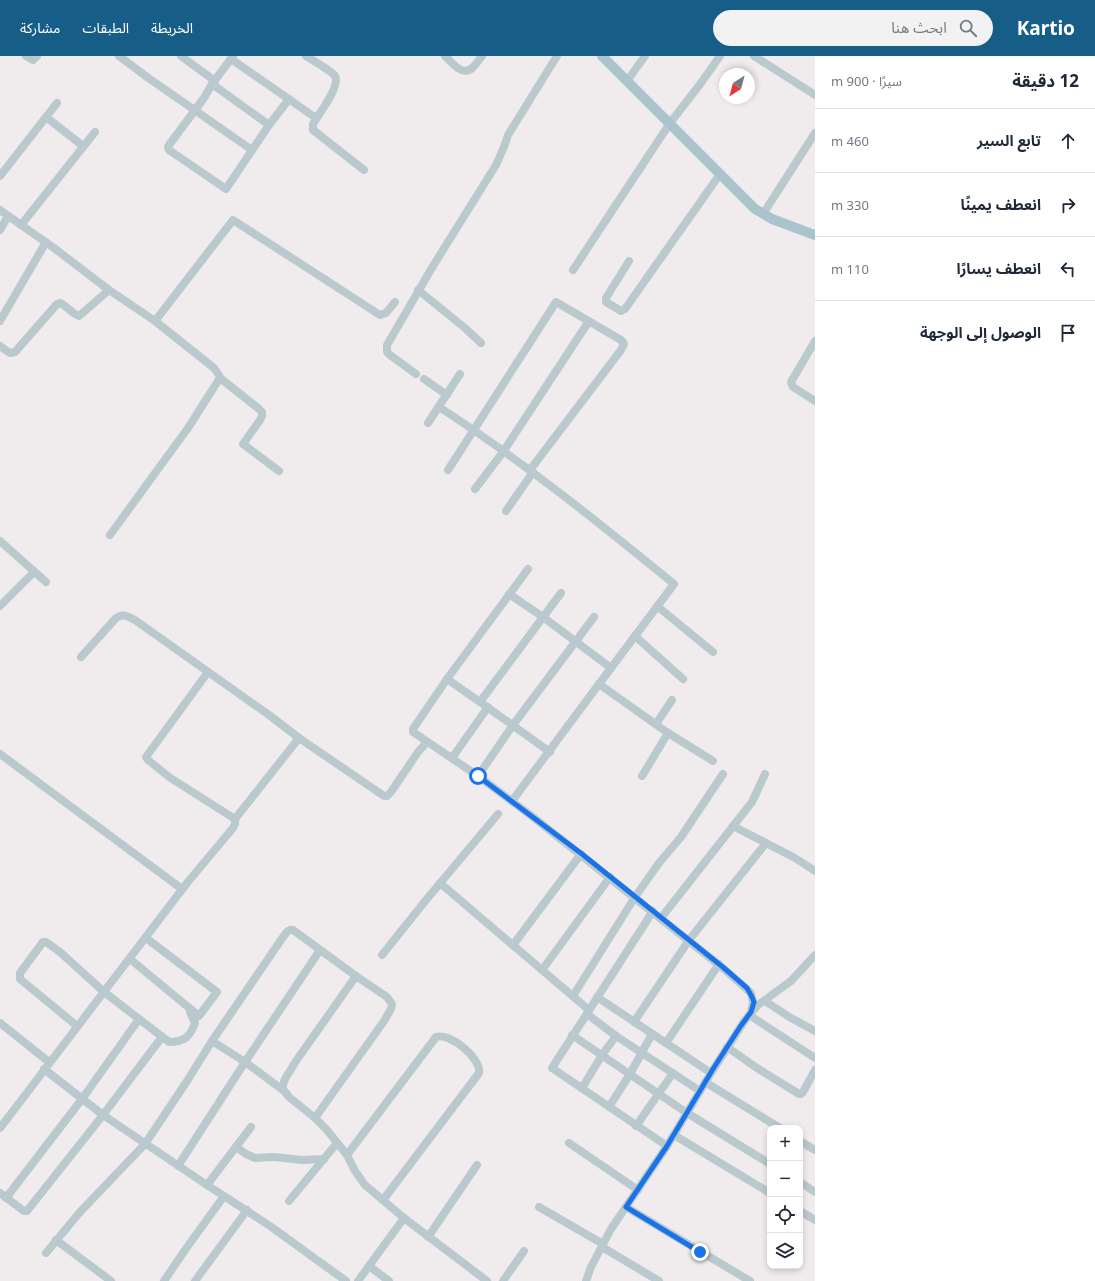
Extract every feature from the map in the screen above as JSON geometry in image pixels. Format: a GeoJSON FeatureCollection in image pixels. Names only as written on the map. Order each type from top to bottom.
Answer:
{"type":"FeatureCollection","features":[{"type":"Feature","properties":{"kind":"main road"},"geometry":{"type":"LineString","coordinates":[[602,56],[748,202],[763,214],[814,233]]}},
{"type":"Feature","properties":{"kind":"street"},"geometry":{"type":"LineString","coordinates":[[26,56],[32,60],[38,56]]}},
{"type":"Feature","properties":{"kind":"street"},"geometry":{"type":"LineString","coordinates":[[119,56],[128,59],[194,110],[252,150]]}},
{"type":"Feature","properties":{"kind":"street"},"geometry":{"type":"LineString","coordinates":[[181,56],[269,125]]}},
{"type":"Feature","properties":{"kind":"street"},"geometry":{"type":"LineString","coordinates":[[306,56],[318,59],[336,79],[336,84],[332,93],[313,124],[313,130],[364,170]]}},
{"type":"Feature","properties":{"kind":"street"},"geometry":{"type":"LineString","coordinates":[[445,56],[461,70],[466,71],[471,69],[482,56]]}},
{"type":"Feature","properties":{"kind":"street"},"geometry":{"type":"LineString","coordinates":[[416,374],[390,355],[387,345],[418,290],[496,165],[508,135],[557,56]]}},
{"type":"Feature","properties":{"kind":"street"},"geometry":{"type":"LineString","coordinates":[[627,81],[645,56]]}},
{"type":"Feature","properties":{"kind":"street"},"geometry":{"type":"LineString","coordinates":[[573,270],[670,124],[702,83],[720,56]]}},
{"type":"Feature","properties":{"kind":"street"},"geometry":{"type":"LineString","coordinates":[[754,56],[815,95]]}},
{"type":"Feature","properties":{"kind":"street"},"geometry":{"type":"LineString","coordinates":[[289,99],[269,125],[226,189],[168,149],[169,145],[204,98],[213,82],[232,58],[316,118]]}},
{"type":"Feature","properties":{"kind":"street"},"geometry":{"type":"LineString","coordinates":[[0,176],[57,103]]}},
{"type":"Feature","properties":{"kind":"street"},"geometry":{"type":"LineString","coordinates":[[46,117],[83,146]]}},
{"type":"Feature","properties":{"kind":"street"},"geometry":{"type":"LineString","coordinates":[[21,225],[94,132]]}},
{"type":"Feature","properties":{"kind":"street"},"geometry":{"type":"LineString","coordinates":[[763,214],[815,133]]}},
{"type":"Feature","properties":{"kind":"street"},"geometry":{"type":"LineString","coordinates":[[629,261],[606,298],[606,302],[621,311],[626,309],[720,174]]}},
{"type":"Feature","properties":{"kind":"street"},"geometry":{"type":"LineString","coordinates":[[0,210],[46,242],[109,290],[155,321],[214,368],[220,378],[258,408],[262,412],[262,416],[243,444],[279,471]]}},
{"type":"Feature","properties":{"kind":"street"},"geometry":{"type":"LineString","coordinates":[[0,230],[8,216]]}},
{"type":"Feature","properties":{"kind":"street"},"geometry":{"type":"LineString","coordinates":[[155,321],[233,220],[380,315],[386,313],[395,302]]}},
{"type":"Feature","properties":{"kind":"street"},"geometry":{"type":"LineString","coordinates":[[0,321],[46,242]]}},
{"type":"Feature","properties":{"kind":"street"},"geometry":{"type":"LineString","coordinates":[[0,346],[10,352],[15,352],[57,304],[60,303],[76,315],[80,316],[109,290]]}},
{"type":"Feature","properties":{"kind":"street"},"geometry":{"type":"LineString","coordinates":[[418,290],[481,343]]}},
{"type":"Feature","properties":{"kind":"street"},"geometry":{"type":"LineString","coordinates":[[448,470],[554,303],[558,303],[624,342],[621,350],[531,471],[506,511]]}},
{"type":"Feature","properties":{"kind":"street"},"geometry":{"type":"LineString","coordinates":[[475,489],[503,452],[588,321]]}},
{"type":"Feature","properties":{"kind":"street"},"geometry":{"type":"LineString","coordinates":[[815,341],[791,382],[793,387],[815,401]]}},
{"type":"Feature","properties":{"kind":"street"},"geometry":{"type":"LineString","coordinates":[[428,423],[460,374]]}},
{"type":"Feature","properties":{"kind":"street"},"geometry":{"type":"LineString","coordinates":[[110,535],[188,428],[220,378]]}},
{"type":"Feature","properties":{"kind":"street"},"geometry":{"type":"LineString","coordinates":[[424,379],[447,395]]}},
{"type":"Feature","properties":{"kind":"street"},"geometry":{"type":"LineString","coordinates":[[439,407],[474,429],[503,452],[531,471],[674,584],[512,802]]}},
{"type":"Feature","properties":{"kind":"street"},"geometry":{"type":"LineString","coordinates":[[0,541],[46,582]]}},
{"type":"Feature","properties":{"kind":"street"},"geometry":{"type":"LineString","coordinates":[[528,569],[413,729],[414,734],[478,776],[582,854],[719,964],[750,991],[754,1002],[750,1013],[727,1047],[674,1135],[626,1207],[603,1245],[586,1281]]}},
{"type":"Feature","properties":{"kind":"street"},"geometry":{"type":"LineString","coordinates":[[0,606],[34,572]]}},
{"type":"Feature","properties":{"kind":"street"},"geometry":{"type":"LineString","coordinates":[[480,702],[561,593]]}},
{"type":"Feature","properties":{"kind":"street"},"geometry":{"type":"LineString","coordinates":[[509,594],[543,617],[611,668]]}},
{"type":"Feature","properties":{"kind":"street"},"geometry":{"type":"LineString","coordinates":[[658,606],[713,652]]}},
{"type":"Feature","properties":{"kind":"street"},"geometry":{"type":"LineString","coordinates":[[81,657],[116,618],[126,615],[269,715],[299,738],[384,796],[387,796],[391,792],[418,752],[427,742]]}},
{"type":"Feature","properties":{"kind":"street"},"geometry":{"type":"LineString","coordinates":[[478,776],[594,616]]}},
{"type":"Feature","properties":{"kind":"street"},"geometry":{"type":"LineString","coordinates":[[635,636],[683,679]]}},
{"type":"Feature","properties":{"kind":"street"},"geometry":{"type":"LineString","coordinates":[[208,672],[146,757],[169,776],[236,819]]}},
{"type":"Feature","properties":{"kind":"street"},"geometry":{"type":"LineString","coordinates":[[448,679],[550,752]]}},
{"type":"Feature","properties":{"kind":"street"},"geometry":{"type":"LineString","coordinates":[[599,684],[668,733],[713,761]]}},
{"type":"Feature","properties":{"kind":"street"},"geometry":{"type":"LineString","coordinates":[[656,724],[672,700]]}},
{"type":"Feature","properties":{"kind":"street"},"geometry":{"type":"LineString","coordinates":[[452,758],[488,708]]}},
{"type":"Feature","properties":{"kind":"street"},"geometry":{"type":"LineString","coordinates":[[642,776],[668,733]]}},
{"type":"Feature","properties":{"kind":"street"},"geometry":{"type":"LineString","coordinates":[[0,1128],[3,1117],[50,1062],[185,886],[233,828],[236,819],[299,738]]}},
{"type":"Feature","properties":{"kind":"street"},"geometry":{"type":"LineString","coordinates":[[0,754],[185,886]]}},
{"type":"Feature","properties":{"kind":"street"},"geometry":{"type":"LineString","coordinates":[[573,996],[635,896],[659,863],[681,837],[723,774]]}},
{"type":"Feature","properties":{"kind":"street"},"geometry":{"type":"LineString","coordinates":[[661,918],[752,802],[765,774]]}},
{"type":"Feature","properties":{"kind":"street"},"geometry":{"type":"LineString","coordinates":[[382,956],[440,883],[498,814]]}},
{"type":"Feature","properties":{"kind":"street"},"geometry":{"type":"LineString","coordinates":[[734,826],[791,856],[815,871]]}},
{"type":"Feature","properties":{"kind":"street"},"geometry":{"type":"LineString","coordinates":[[634,1022],[689,940],[766,843]]}},
{"type":"Feature","properties":{"kind":"street"},"geometry":{"type":"LineString","coordinates":[[513,945],[582,854]]}},
{"type":"Feature","properties":{"kind":"street"},"geometry":{"type":"LineString","coordinates":[[542,970],[610,877]]}},
{"type":"Feature","properties":{"kind":"street"},"geometry":{"type":"LineString","coordinates":[[440,883],[573,996],[588,1012],[616,1036],[700,1091]]}},
{"type":"Feature","properties":{"kind":"street"},"geometry":{"type":"LineString","coordinates":[[653,911],[552,1068],[667,1146]]}},
{"type":"Feature","properties":{"kind":"street"},"geometry":{"type":"LineString","coordinates":[[46,1253],[80,1212],[145,1144],[212,1041],[289,930],[293,930],[387,997],[391,1002],[391,1008],[315,1118]]}},
{"type":"Feature","properties":{"kind":"street"},"geometry":{"type":"LineString","coordinates":[[130,959],[199,1016],[217,992],[146,938]]}},
{"type":"Feature","properties":{"kind":"street"},"geometry":{"type":"LineString","coordinates":[[78,1026],[20,979],[20,973],[43,942],[46,942],[60,952],[104,992],[169,1042],[181,1041],[190,1034],[195,1023],[190,1012],[191,1009]]}},
{"type":"Feature","properties":{"kind":"street"},"geometry":{"type":"LineString","coordinates":[[178,1166],[244,1062],[320,950]]}},
{"type":"Feature","properties":{"kind":"street"},"geometry":{"type":"LineString","coordinates":[[750,1013],[791,981],[815,955]]}},
{"type":"Feature","properties":{"kind":"street"},"geometry":{"type":"LineString","coordinates":[[666,1043],[719,964]]}},
{"type":"Feature","properties":{"kind":"street"},"geometry":{"type":"LineString","coordinates":[[283,1090],[282,1085],[296,1061],[356,976]]}},
{"type":"Feature","properties":{"kind":"street"},"geometry":{"type":"LineString","coordinates":[[597,997],[711,1073]]}},
{"type":"Feature","properties":{"kind":"street"},"geometry":{"type":"LineString","coordinates":[[765,1001],[815,1031]]}},
{"type":"Feature","properties":{"kind":"street"},"geometry":{"type":"LineString","coordinates":[[750,1013],[815,1058]]}},
{"type":"Feature","properties":{"kind":"street"},"geometry":{"type":"LineString","coordinates":[[139,1019],[82,1098],[3,1196],[24,1211],[27,1211],[162,1037]]}},
{"type":"Feature","properties":{"kind":"street"},"geometry":{"type":"LineString","coordinates":[[0,1023],[50,1062]]}},
{"type":"Feature","properties":{"kind":"street"},"geometry":{"type":"LineString","coordinates":[[610,1107],[652,1034]]}},
{"type":"Feature","properties":{"kind":"street"},"geometry":{"type":"LineString","coordinates":[[572,1035],[687,1114],[767,1162]]}},
{"type":"Feature","properties":{"kind":"street"},"geometry":{"type":"LineString","coordinates":[[582,1088],[602,1055],[616,1036]]}},
{"type":"Feature","properties":{"kind":"street"},"geometry":{"type":"LineString","coordinates":[[347,1155],[436,1037],[448,1037],[466,1050],[476,1060],[480,1069],[479,1073],[383,1200]]}},
{"type":"Feature","properties":{"kind":"street"},"geometry":{"type":"LineString","coordinates":[[212,1041],[283,1090],[315,1118],[337,1143],[347,1155],[362,1181],[404,1218],[487,1281]]}},
{"type":"Feature","properties":{"kind":"street"},"geometry":{"type":"LineString","coordinates":[[727,1047],[799,1094],[803,1092],[815,1070]]}},
{"type":"Feature","properties":{"kind":"street"},"geometry":{"type":"LineString","coordinates":[[44,1069],[103,1115],[207,1186],[247,1210],[346,1281]]}},
{"type":"Feature","properties":{"kind":"street"},"geometry":{"type":"LineString","coordinates":[[636,1126],[673,1073]]}},
{"type":"Feature","properties":{"kind":"street"},"geometry":{"type":"LineString","coordinates":[[705,1082],[775,1125]]}},
{"type":"Feature","properties":{"kind":"street"},"geometry":{"type":"LineString","coordinates":[[207,1186],[251,1127]]}},
{"type":"Feature","properties":{"kind":"street"},"geometry":{"type":"LineString","coordinates":[[674,1135],[767,1191]]}},
{"type":"Feature","properties":{"kind":"street"},"geometry":{"type":"LineString","coordinates":[[289,1201],[337,1143]]}},
{"type":"Feature","properties":{"kind":"street"},"geometry":{"type":"LineString","coordinates":[[569,1143],[638,1190]]}},
{"type":"Feature","properties":{"kind":"street"},"geometry":{"type":"LineString","coordinates":[[803,1143],[815,1150]]}},
{"type":"Feature","properties":{"kind":"street"},"geometry":{"type":"LineString","coordinates":[[236,1148],[254,1158],[274,1157],[302,1160],[324,1159]]}},
{"type":"Feature","properties":{"kind":"street"},"geometry":{"type":"LineString","coordinates":[[428,1237],[477,1165]]}},
{"type":"Feature","properties":{"kind":"street"},"geometry":{"type":"LineString","coordinates":[[803,1184],[815,1192]]}},
{"type":"Feature","properties":{"kind":"street"},"geometry":{"type":"LineString","coordinates":[[164,1281],[224,1196]]}},
{"type":"Feature","properties":{"kind":"street"},"geometry":{"type":"LineString","coordinates":[[539,1207],[603,1245],[659,1281]]}},
{"type":"Feature","properties":{"kind":"street"},"geometry":{"type":"LineString","coordinates":[[626,1207],[750,1281]]}},
{"type":"Feature","properties":{"kind":"street"},"geometry":{"type":"LineString","coordinates":[[195,1281],[247,1210]]}},
{"type":"Feature","properties":{"kind":"street"},"geometry":{"type":"LineString","coordinates":[[803,1213],[815,1220]]}},
{"type":"Feature","properties":{"kind":"street"},"geometry":{"type":"LineString","coordinates":[[358,1281],[404,1218]]}},
{"type":"Feature","properties":{"kind":"street"},"geometry":{"type":"LineString","coordinates":[[56,1240],[111,1281]]}},
{"type":"Feature","properties":{"kind":"street"},"geometry":{"type":"LineString","coordinates":[[503,1281],[524,1251]]}},
{"type":"Feature","properties":{"kind":"street"},"geometry":{"type":"LineString","coordinates":[[369,1266],[389,1281]]}},
{"type":"Feature","properties":{"kind":"route"},"geometry":{"type":"LineString","coordinates":[[478,776],[610,877],[724,968],[751,993],[754,1002],[751,1012],[713,1069],[667,1146],[626,1207],[700,1252]]}}]}
